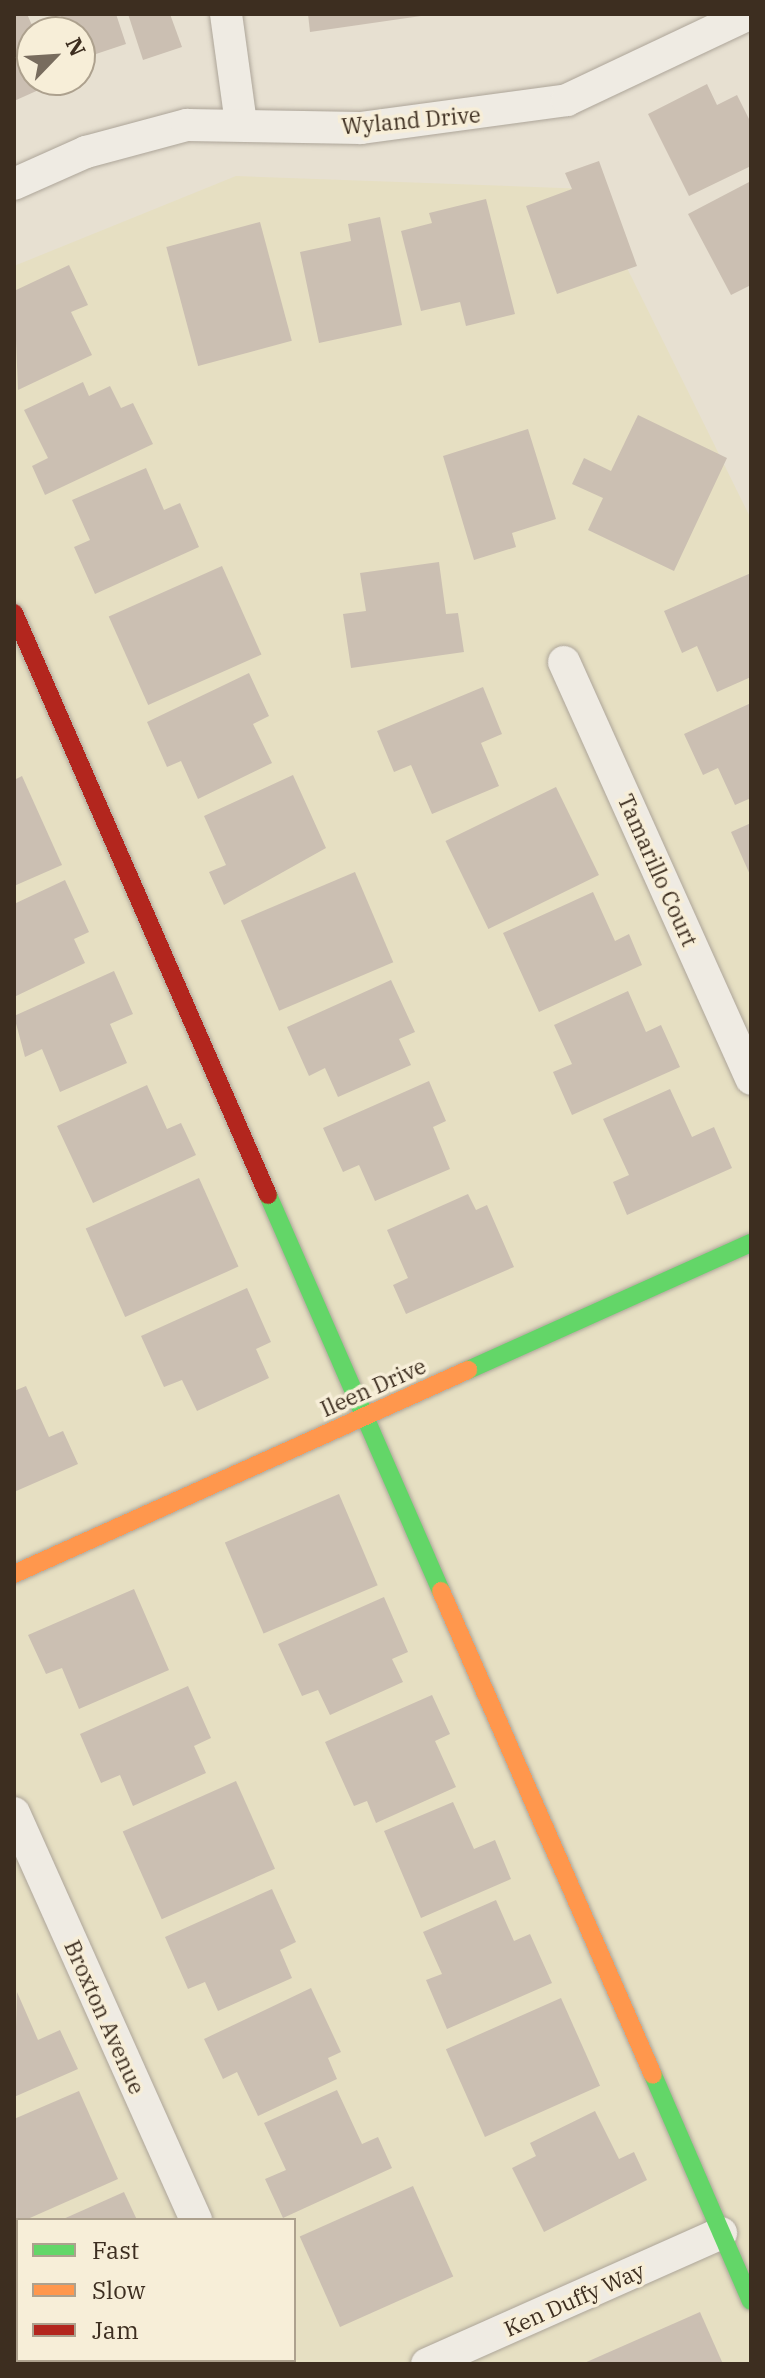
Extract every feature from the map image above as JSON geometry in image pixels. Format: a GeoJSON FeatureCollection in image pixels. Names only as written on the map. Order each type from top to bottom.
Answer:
{"type":"FeatureCollection","features":[{"type":"Feature","properties":{"kind":"street"},"geometry":{"type":"LineString","coordinates":[[226,14],[241,124]]}},
{"type":"Feature","properties":{"kind":"street","name":"Wyland Drive"},"geometry":{"type":"LineString","coordinates":[[14,184],[86,152],[187,125],[361,128],[567,100],[749,14]]}},
{"type":"Feature","properties":{"kind":"street"},"geometry":{"type":"LineString","coordinates":[[14,613],[361,1419],[751,2301]]}},
{"type":"Feature","properties":{"kind":"street","name":"Tamarillo Court"},"geometry":{"type":"LineString","coordinates":[[564,662],[751,1079]]}},
{"type":"Feature","properties":{"kind":"street","name":"Ileen Drive"},"geometry":{"type":"LineString","coordinates":[[14,1574],[751,1243]]}},
{"type":"Feature","properties":{"kind":"street","name":"Broxton Avenue"},"geometry":{"type":"LineString","coordinates":[[14,1813],[195,2218]]}},
{"type":"Feature","properties":{"kind":"street","name":"Ken Duffy Way"},"geometry":{"type":"LineString","coordinates":[[427,2364],[721,2233]]}},
{"type":"Feature","properties":{"kind":"shaded area"},"geometry":{"type":"Polygon","coordinates":[[[236,176],[588,189],[751,519],[751,2364],[14,2364],[14,266],[236,176]]]}},
{"type":"Feature","properties":{"kind":"building"},"geometry":{"type":"Polygon","coordinates":[[[14,14],[27,14],[16,16],[16,96],[25,96],[14,101],[14,14]]]}},
{"type":"Feature","properties":{"kind":"building"},"geometry":{"type":"Polygon","coordinates":[[[58,14],[116,14],[126,44],[96,54],[96,16],[58,14]]]}},
{"type":"Feature","properties":{"kind":"building"},"geometry":{"type":"Polygon","coordinates":[[[128,14],[170,14],[182,47],[143,60],[128,14]]]}},
{"type":"Feature","properties":{"kind":"building"},"geometry":{"type":"Polygon","coordinates":[[[308,14],[421,14],[421,16],[310,32],[308,14]]]}},
{"type":"Feature","properties":{"kind":"building"},"geometry":{"type":"Polygon","coordinates":[[[707,84],[717,105],[737,95],[751,123],[751,166],[689,196],[648,114],[707,84]]]}},
{"type":"Feature","properties":{"kind":"building"},"geometry":{"type":"Polygon","coordinates":[[[599,161],[637,266],[557,294],[526,206],[572,189],[565,173],[599,161]]]}},
{"type":"Feature","properties":{"kind":"building"},"geometry":{"type":"Polygon","coordinates":[[[751,181],[751,285],[731,295],[688,214],[751,181]]]}},
{"type":"Feature","properties":{"kind":"building"},"geometry":{"type":"Polygon","coordinates":[[[486,199],[515,314],[466,326],[460,302],[421,311],[401,231],[432,223],[429,213],[486,199]]]}},
{"type":"Feature","properties":{"kind":"building"},"geometry":{"type":"Polygon","coordinates":[[[380,217],[402,325],[319,343],[300,252],[351,241],[348,224],[380,217]]]}},
{"type":"Feature","properties":{"kind":"building"},"geometry":{"type":"Polygon","coordinates":[[[260,222],[292,341],[198,366],[166,247],[260,222]]]}},
{"type":"Feature","properties":{"kind":"building"},"geometry":{"type":"Polygon","coordinates":[[[69,265],[88,305],[71,312],[92,355],[18,390],[14,291],[69,265]]]}},
{"type":"Feature","properties":{"kind":"building"},"geometry":{"type":"Polygon","coordinates":[[[83,382],[89,396],[110,386],[121,408],[133,403],[153,444],[45,495],[32,466],[48,458],[24,410],[83,382]]]}},
{"type":"Feature","properties":{"kind":"building"},"geometry":{"type":"Polygon","coordinates":[[[638,415],[727,458],[674,571],[588,530],[603,498],[572,484],[584,458],[611,471],[638,415]]]}},
{"type":"Feature","properties":{"kind":"building"},"geometry":{"type":"Polygon","coordinates":[[[528,429],[556,519],[512,533],[516,547],[474,560],[443,456],[528,429]]]}},
{"type":"Feature","properties":{"kind":"building"},"geometry":{"type":"Polygon","coordinates":[[[146,468],[164,510],[180,503],[199,547],[95,594],[74,547],[90,540],[72,500],[146,468]]]}},
{"type":"Feature","properties":{"kind":"building"},"geometry":{"type":"Polygon","coordinates":[[[439,562],[446,614],[458,613],[464,652],[351,668],[343,614],[366,611],[360,573],[439,562]]]}},
{"type":"Feature","properties":{"kind":"building"},"geometry":{"type":"Polygon","coordinates":[[[222,566],[261,655],[148,705],[109,616],[222,566]]]}},
{"type":"Feature","properties":{"kind":"building"},"geometry":{"type":"Polygon","coordinates":[[[751,573],[751,677],[717,692],[697,646],[682,653],[664,611],[751,573]]]}},
{"type":"Feature","properties":{"kind":"building"},"geometry":{"type":"Polygon","coordinates":[[[249,673],[269,716],[253,724],[272,763],[198,799],[181,761],[167,767],[147,722],[249,673]]]}},
{"type":"Feature","properties":{"kind":"building"},"geometry":{"type":"Polygon","coordinates":[[[483,687],[502,734],[481,743],[499,786],[432,814],[411,765],[394,772],[377,731],[483,687]]]}},
{"type":"Feature","properties":{"kind":"building"},"geometry":{"type":"Polygon","coordinates":[[[751,703],[751,798],[735,805],[718,768],[703,775],[684,734],[751,703]]]}},
{"type":"Feature","properties":{"kind":"building"},"geometry":{"type":"Polygon","coordinates":[[[293,775],[326,848],[224,905],[209,872],[226,865],[204,816],[293,775]]]}},
{"type":"Feature","properties":{"kind":"building"},"geometry":{"type":"Polygon","coordinates":[[[22,776],[62,865],[14,886],[14,780],[22,776]]]}},
{"type":"Feature","properties":{"kind":"building"},"geometry":{"type":"Polygon","coordinates":[[[556,787],[599,875],[488,929],[445,841],[556,787]]]}},
{"type":"Feature","properties":{"kind":"building"},"geometry":{"type":"Polygon","coordinates":[[[751,823],[751,877],[731,832],[751,823]]]}},
{"type":"Feature","properties":{"kind":"building"},"geometry":{"type":"Polygon","coordinates":[[[355,872],[393,962],[279,1011],[241,920],[355,872]]]}},
{"type":"Feature","properties":{"kind":"building"},"geometry":{"type":"Polygon","coordinates":[[[65,880],[89,932],[74,939],[85,963],[14,997],[14,904],[65,880]]]}},
{"type":"Feature","properties":{"kind":"building"},"geometry":{"type":"Polygon","coordinates":[[[593,892],[615,941],[629,934],[642,965],[539,1012],[503,933],[593,892]]]}},
{"type":"Feature","properties":{"kind":"building"},"geometry":{"type":"Polygon","coordinates":[[[114,971],[133,1014],[110,1024],[127,1063],[60,1092],[42,1049],[25,1057],[14,1016],[114,971]]]}},
{"type":"Feature","properties":{"kind":"building"},"geometry":{"type":"Polygon","coordinates":[[[391,980],[415,1032],[399,1039],[411,1065],[338,1097],[325,1068],[309,1076],[287,1027],[391,980]]]}},
{"type":"Feature","properties":{"kind":"building"},"geometry":{"type":"Polygon","coordinates":[[[628,991],[646,1032],[661,1025],[680,1067],[572,1115],[553,1072],[572,1064],[554,1025],[628,991]]]}},
{"type":"Feature","properties":{"kind":"building"},"geometry":{"type":"Polygon","coordinates":[[[429,1081],[446,1121],[433,1127],[450,1169],[375,1201],[359,1165],[343,1172],[323,1128],[429,1081]]]}},
{"type":"Feature","properties":{"kind":"building"},"geometry":{"type":"Polygon","coordinates":[[[147,1085],[167,1129],[181,1123],[196,1155],[93,1203],[57,1126],[147,1085]]]}},
{"type":"Feature","properties":{"kind":"building"},"geometry":{"type":"Polygon","coordinates":[[[670,1089],[692,1137],[714,1127],[732,1168],[627,1215],[613,1182],[629,1175],[603,1119],[670,1089]]]}},
{"type":"Feature","properties":{"kind":"building"},"geometry":{"type":"Polygon","coordinates":[[[199,1178],[238,1267],[125,1317],[86,1228],[199,1178]]]}},
{"type":"Feature","properties":{"kind":"building"},"geometry":{"type":"Polygon","coordinates":[[[468,1194],[476,1210],[487,1205],[514,1267],[406,1314],[393,1285],[408,1278],[387,1230],[468,1194]]]}},
{"type":"Feature","properties":{"kind":"building"},"geometry":{"type":"Polygon","coordinates":[[[247,1288],[271,1342],[256,1349],[269,1378],[197,1411],[182,1380],[164,1387],[141,1336],[247,1288]]]}},
{"type":"Feature","properties":{"kind":"building"},"geometry":{"type":"Polygon","coordinates":[[[26,1386],[49,1437],[63,1431],[78,1464],[14,1492],[14,1391],[26,1386]]]}},
{"type":"Feature","properties":{"kind":"building"},"geometry":{"type":"Polygon","coordinates":[[[339,1494],[378,1585],[264,1634],[225,1542],[339,1494]]]}},
{"type":"Feature","properties":{"kind":"building"},"geometry":{"type":"Polygon","coordinates":[[[134,1589],[169,1670],[79,1709],[62,1668],[46,1674],[28,1635],[134,1589]]]}},
{"type":"Feature","properties":{"kind":"building"},"geometry":{"type":"Polygon","coordinates":[[[384,1597],[408,1652],[392,1659],[403,1682],[330,1715],[318,1690],[302,1696],[278,1644],[384,1597]]]}},
{"type":"Feature","properties":{"kind":"building"},"geometry":{"type":"Polygon","coordinates":[[[188,1686],[211,1738],[194,1746],[206,1773],[133,1806],[120,1775],[101,1783],[80,1734],[188,1686]]]}},
{"type":"Feature","properties":{"kind":"building"},"geometry":{"type":"Polygon","coordinates":[[[432,1695],[450,1734],[435,1741],[456,1787],[376,1823],[367,1801],[354,1806],[325,1742],[432,1695]]]}},
{"type":"Feature","properties":{"kind":"building"},"geometry":{"type":"Polygon","coordinates":[[[236,1781],[275,1869],[162,1919],[123,1831],[236,1781]]]}},
{"type":"Feature","properties":{"kind":"building"},"geometry":{"type":"Polygon","coordinates":[[[453,1802],[474,1849],[495,1840],[511,1879],[421,1918],[384,1831],[453,1802]]]}},
{"type":"Feature","properties":{"kind":"building"},"geometry":{"type":"Polygon","coordinates":[[[272,1889],[296,1942],[280,1950],[292,1978],[218,2011],[205,1982],[188,1989],[165,1937],[272,1889]]]}},
{"type":"Feature","properties":{"kind":"building"},"geometry":{"type":"Polygon","coordinates":[[[496,1900],[514,1941],[530,1934],[552,1983],[447,2029],[426,1980],[442,1974],[423,1932],[496,1900]]]}},
{"type":"Feature","properties":{"kind":"building"},"geometry":{"type":"Polygon","coordinates":[[[311,1988],[341,2052],[328,2058],[337,2079],[258,2116],[237,2072],[223,2079],[204,2039],[311,1988]]]}},
{"type":"Feature","properties":{"kind":"building"},"geometry":{"type":"Polygon","coordinates":[[[17,1992],[38,2040],[60,2030],[78,2069],[14,2097],[17,1992]]]}},
{"type":"Feature","properties":{"kind":"building"},"geometry":{"type":"Polygon","coordinates":[[[561,1998],[600,2086],[485,2137],[446,2049],[561,1998]]]}},
{"type":"Feature","properties":{"kind":"building"},"geometry":{"type":"Polygon","coordinates":[[[337,2090],[362,2144],[378,2137],[392,2168],[283,2218],[265,2179],[286,2170],[264,2123],[337,2090]]]}},
{"type":"Feature","properties":{"kind":"building"},"geometry":{"type":"Polygon","coordinates":[[[79,2091],[118,2179],[30,2218],[16,2218],[14,2225],[14,2119],[79,2091]]]}},
{"type":"Feature","properties":{"kind":"building"},"geometry":{"type":"Polygon","coordinates":[[[595,2111],[619,2159],[634,2152],[647,2180],[544,2232],[512,2168],[536,2156],[530,2143],[595,2111]]]}},
{"type":"Feature","properties":{"kind":"building"},"geometry":{"type":"Polygon","coordinates":[[[413,2186],[453,2276],[340,2327],[300,2236],[413,2186]]]}},
{"type":"Feature","properties":{"kind":"building"},"geometry":{"type":"Polygon","coordinates":[[[124,2192],[136,2218],[66,2218],[124,2192]]]}},
{"type":"Feature","properties":{"kind":"building"},"geometry":{"type":"Polygon","coordinates":[[[700,2312],[723,2364],[582,2364],[700,2312]]]}},
{"type":"Feature","properties":{"kind":"building"},"geometry":{"type":"Polygon","coordinates":[[[80,2362],[207,2362],[207,2364],[80,2362]]]}},
{"type":"Feature","properties":{"kind":"traffic: fast"},"geometry":{"type":"LineString","coordinates":[[268,1195],[441,1591]]}},
{"type":"Feature","properties":{"kind":"traffic: fast"},"geometry":{"type":"LineString","coordinates":[[468,1370],[751,1243]]}},
{"type":"Feature","properties":{"kind":"traffic: fast"},"geometry":{"type":"LineString","coordinates":[[653,2075],[751,2301]]}},
{"type":"Feature","properties":{"kind":"traffic: slow"},"geometry":{"type":"LineString","coordinates":[[14,1574],[468,1370]]}},
{"type":"Feature","properties":{"kind":"traffic: slow"},"geometry":{"type":"LineString","coordinates":[[441,1591],[653,2075]]}},
{"type":"Feature","properties":{"kind":"traffic: jam"},"geometry":{"type":"LineString","coordinates":[[14,613],[268,1195]]}}]}
